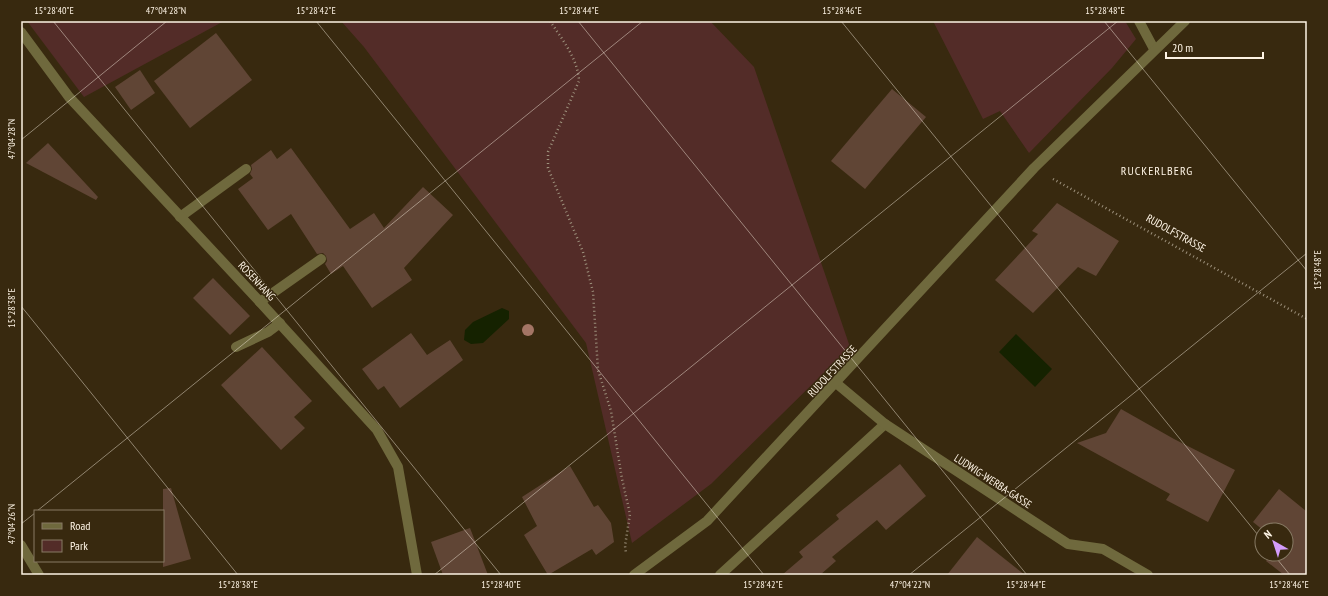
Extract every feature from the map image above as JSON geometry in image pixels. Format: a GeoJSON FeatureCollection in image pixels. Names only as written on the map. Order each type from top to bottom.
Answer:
{"type":"FeatureCollection","features":[{"type":"Feature","properties":{"kind":"street"},"geometry":{"type":"LineString","coordinates":[[1139,21],[1154,49]]}},
{"type":"Feature","properties":{"kind":"street","name":"RUDOLFSTRASSE"},"geometry":{"type":"LineString","coordinates":[[634,575],[707,521],[1034,168],[1154,49],[1185,21]]}},
{"type":"Feature","properties":{"kind":"street","name":"ROSENHANG"},"geometry":{"type":"LineString","coordinates":[[21,32],[69,96],[280,322],[377,430],[398,467],[416,575]]}},
{"type":"Feature","properties":{"kind":"street"},"geometry":{"type":"LineString","coordinates":[[180,216],[246,168]]}},
{"type":"Feature","properties":{"kind":"street"},"geometry":{"type":"LineString","coordinates":[[260,302],[321,259]]}},
{"type":"Feature","properties":{"kind":"street"},"geometry":{"type":"LineString","coordinates":[[236,347],[268,332],[280,322]]}},
{"type":"Feature","properties":{"kind":"street","name":"LUDWIG-WERBA-GASSE"},"geometry":{"type":"LineString","coordinates":[[836,383],[885,424],[1068,544],[1103,549],[1148,575]]}},
{"type":"Feature","properties":{"kind":"street"},"geometry":{"type":"LineString","coordinates":[[720,575],[885,424]]}},
{"type":"Feature","properties":{"kind":"street"},"geometry":{"type":"LineString","coordinates":[[21,545],[39,575]]}},
{"type":"Feature","properties":{"kind":"path"},"geometry":{"type":"LineString","coordinates":[[550,21],[571,54],[579,70],[579,81],[548,152],[548,168],[583,252],[593,292],[598,370],[612,411],[622,479],[630,514],[625,546],[628,561]]}},
{"type":"Feature","properties":{"kind":"path","name":"RUDOLFSTRASSE"},"geometry":{"type":"LineString","coordinates":[[1034,168],[1307,319]]}},
{"type":"Feature","properties":{"kind":"green space"},"geometry":{"type":"Polygon","coordinates":[[[27,21],[224,21],[84,97],[27,21]]]}},
{"type":"Feature","properties":{"kind":"green space"},"geometry":{"type":"Polygon","coordinates":[[[341,21],[710,21],[754,67],[850,347],[711,484],[632,543],[586,343],[364,47],[341,21]]]}},
{"type":"Feature","properties":{"kind":"green space"},"geometry":{"type":"Polygon","coordinates":[[[933,21],[1125,21],[1136,39],[1112,68],[1029,153],[1000,111],[983,119],[933,21]]]}},
{"type":"Feature","properties":{"kind":"shaded area"},"geometry":{"type":"Polygon","coordinates":[[[502,308],[509,311],[509,319],[483,343],[471,344],[464,340],[465,330],[473,322],[502,308]]]}},
{"type":"Feature","properties":{"kind":"shaded area"},"geometry":{"type":"Polygon","coordinates":[[[1016,334],[1052,369],[1035,387],[999,352],[1016,334]]]}},
{"type":"Feature","properties":{"kind":"building"},"geometry":{"type":"Polygon","coordinates":[[[216,33],[252,80],[190,128],[154,81],[216,33]]]}},
{"type":"Feature","properties":{"kind":"building"},"geometry":{"type":"Polygon","coordinates":[[[140,70],[155,93],[131,110],[115,87],[140,70]]]}},
{"type":"Feature","properties":{"kind":"building"},"geometry":{"type":"Polygon","coordinates":[[[892,89],[926,117],[865,189],[831,161],[892,89]]]}},
{"type":"Feature","properties":{"kind":"building"},"geometry":{"type":"Polygon","coordinates":[[[48,143],[98,197],[96,200],[26,163],[48,143]]]}},
{"type":"Feature","properties":{"kind":"building"},"geometry":{"type":"Polygon","coordinates":[[[291,148],[350,229],[374,213],[384,228],[423,187],[453,215],[404,268],[412,280],[372,308],[343,266],[331,274],[325,264],[327,261],[326,256],[323,253],[317,254],[291,214],[268,230],[238,189],[253,178],[250,174],[252,169],[251,165],[271,150],[277,159],[291,148]]]}},
{"type":"Feature","properties":{"kind":"building"},"geometry":{"type":"Polygon","coordinates":[[[1057,203],[1119,241],[1096,276],[1078,267],[1033,313],[995,280],[1038,234],[1032,231],[1057,203]]]}},
{"type":"Feature","properties":{"kind":"building"},"geometry":{"type":"Polygon","coordinates":[[[213,278],[250,316],[230,335],[193,298],[213,278]]]}},
{"type":"Feature","properties":{"kind":"building"},"geometry":{"type":"Polygon","coordinates":[[[411,333],[427,355],[450,340],[463,360],[400,408],[384,386],[378,390],[362,369],[411,333]]]}},
{"type":"Feature","properties":{"kind":"building"},"geometry":{"type":"Polygon","coordinates":[[[262,347],[312,401],[294,417],[305,428],[281,450],[221,385],[262,347]]]}},
{"type":"Feature","properties":{"kind":"building"},"geometry":{"type":"Polygon","coordinates":[[[1121,409],[1174,439],[1235,470],[1208,522],[1166,500],[1170,494],[1077,443],[1106,433],[1121,409]]]}},
{"type":"Feature","properties":{"kind":"building"},"geometry":{"type":"Polygon","coordinates":[[[900,464],[926,496],[886,530],[877,520],[832,557],[836,561],[820,575],[782,575],[803,557],[799,552],[839,519],[836,515],[900,464]]]}},
{"type":"Feature","properties":{"kind":"building"},"geometry":{"type":"Polygon","coordinates":[[[570,466],[594,507],[598,505],[611,523],[614,542],[596,555],[592,549],[548,575],[524,535],[537,526],[522,497],[570,466]]]}},
{"type":"Feature","properties":{"kind":"building"},"geometry":{"type":"Polygon","coordinates":[[[171,488],[191,559],[163,567],[164,510],[163,489],[171,488]]]}},
{"type":"Feature","properties":{"kind":"building"},"geometry":{"type":"Polygon","coordinates":[[[1279,489],[1306,511],[1307,509],[1307,575],[1284,575],[1267,562],[1294,562],[1294,522],[1253,522],[1279,489]]]}},
{"type":"Feature","properties":{"kind":"building"},"geometry":{"type":"Polygon","coordinates":[[[470,528],[488,575],[443,575],[431,542],[470,528]]]}},
{"type":"Feature","properties":{"kind":"building"},"geometry":{"type":"Polygon","coordinates":[[[977,537],[1025,575],[947,575],[977,537]]]}},
{"type":"Feature","properties":{"kind":"district","name":"RUCKERLBERG"},"geometry":{"type":"Point","coordinates":[1157,170]}}]}
